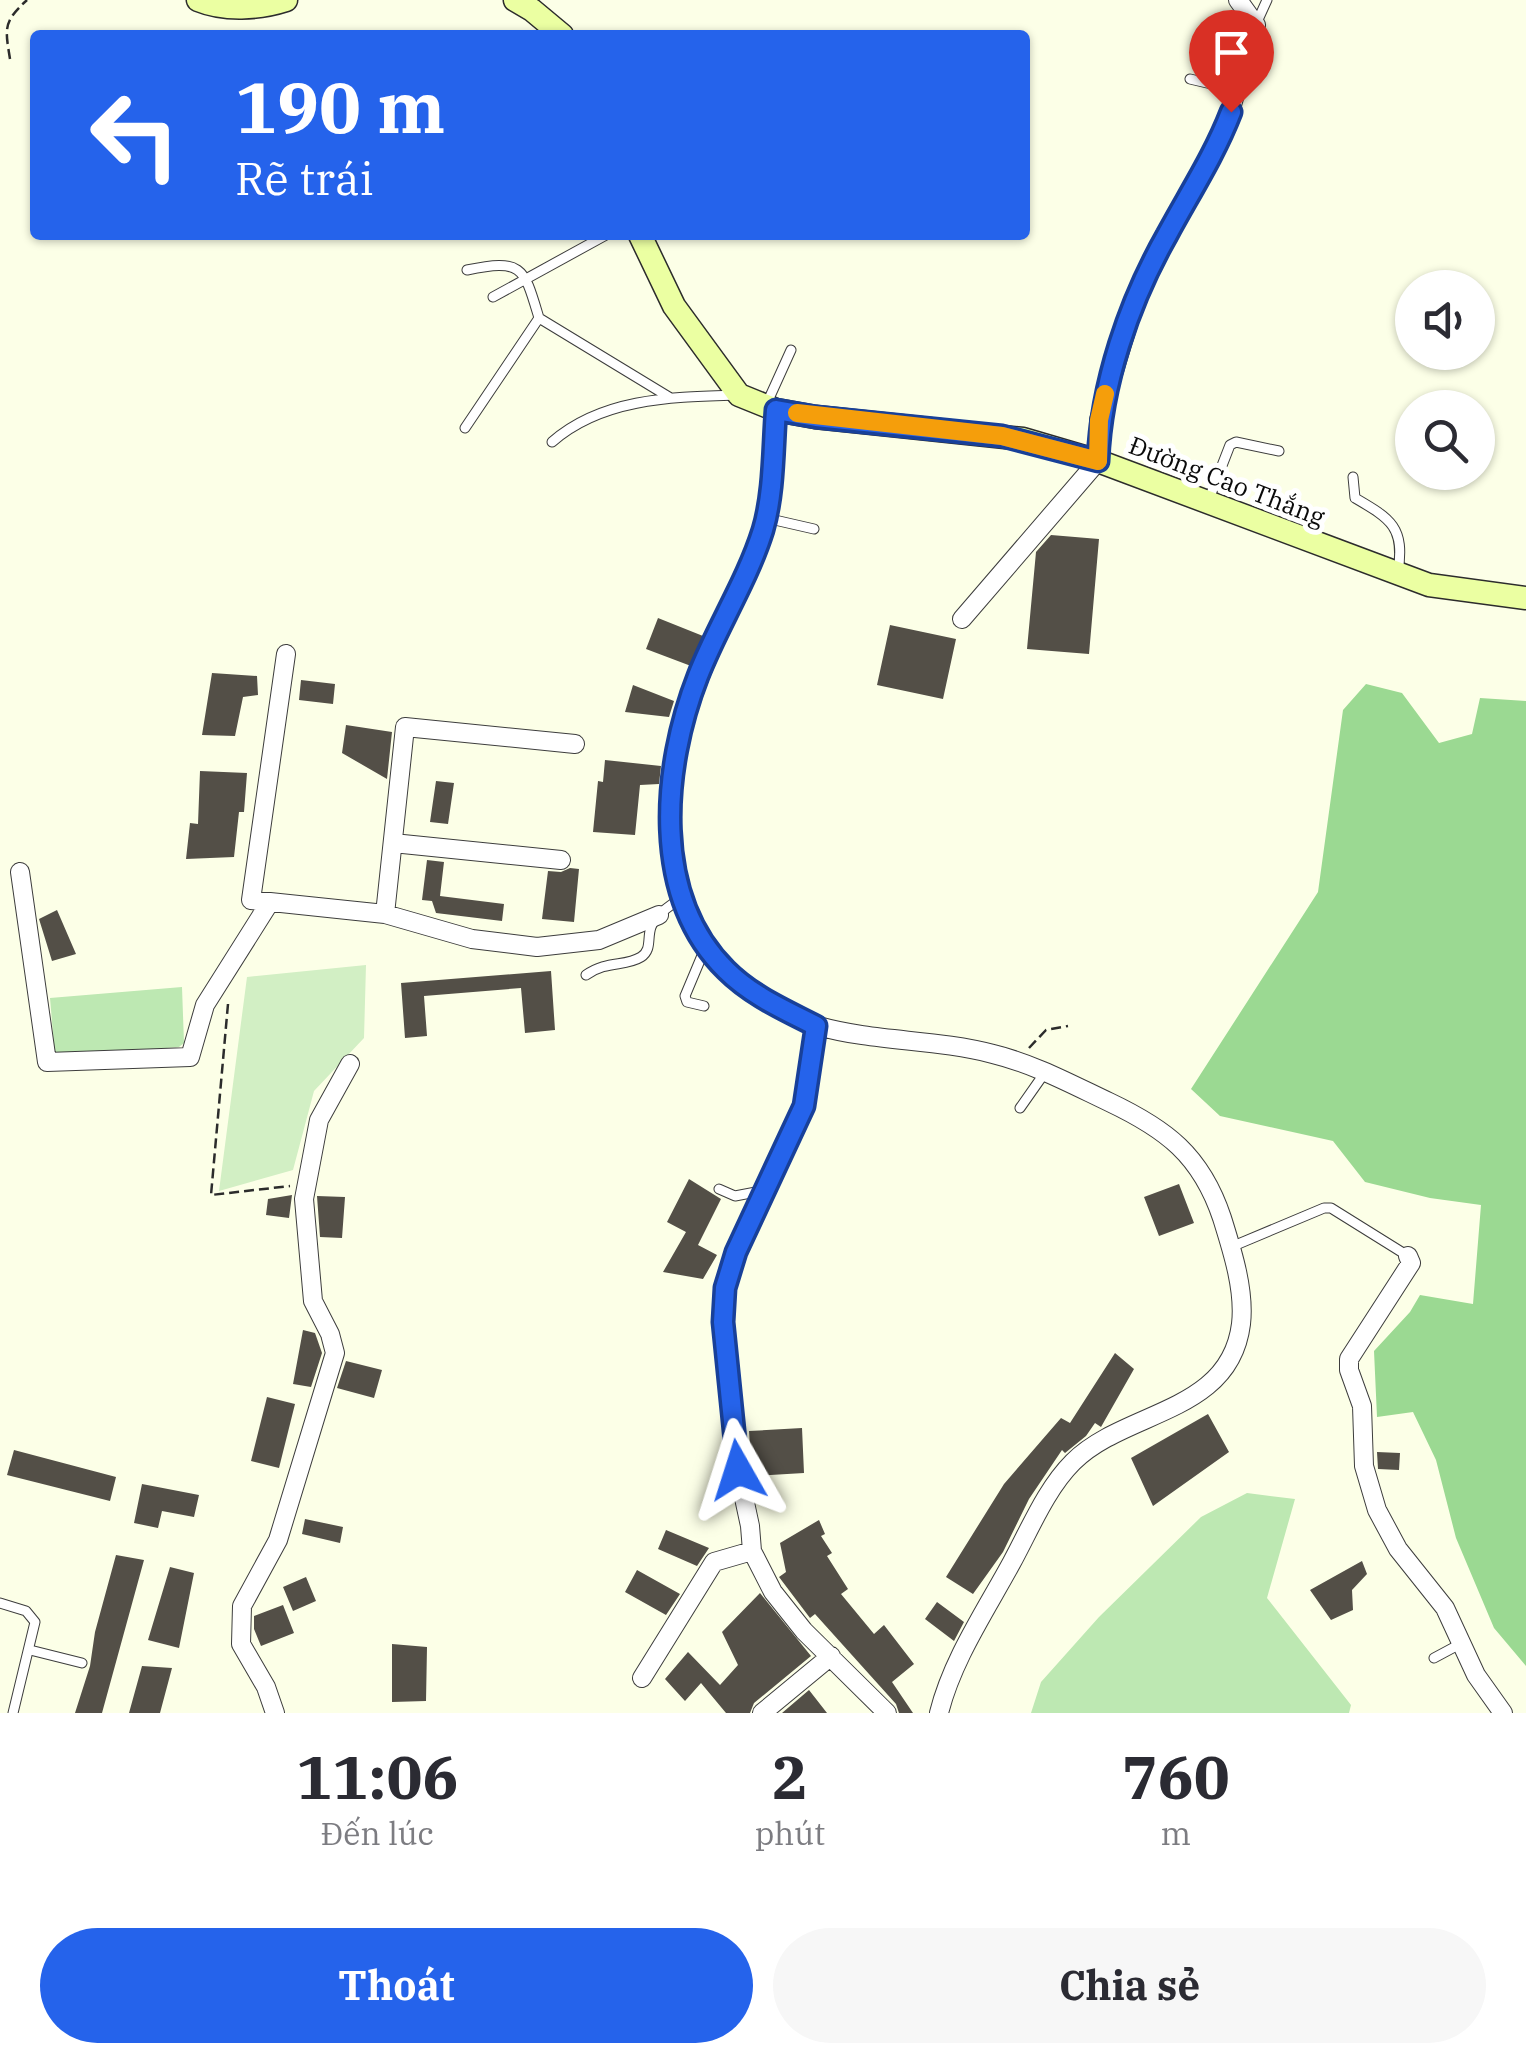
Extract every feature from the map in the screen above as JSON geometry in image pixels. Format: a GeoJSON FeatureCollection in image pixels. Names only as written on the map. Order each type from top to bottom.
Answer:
{"type":"FeatureCollection","features":[{"type":"Feature","properties":{"kind":"street"},"geometry":{"type":"LineString","coordinates":[[198,0],[210,5],[254,8],[286,0]]}},
{"type":"Feature","properties":{"kind":"street"},"geometry":{"type":"LineString","coordinates":[[515,0],[555,30]]}},
{"type":"Feature","properties":{"kind":"street"},"geometry":{"type":"LineString","coordinates":[[962,619],[1098,461],[1099,420],[1134,305],[1160,248],[1215,150],[1237,90],[1256,24],[1238,0]]}},
{"type":"Feature","properties":{"kind":"street"},"geometry":{"type":"LineString","coordinates":[[642,240],[674,306],[739,396]]}},
{"type":"Feature","properties":{"kind":"street","name":"Đường Cao Thắng"},"geometry":{"type":"LineString","coordinates":[[739,396],[771,408],[816,417],[1002,436],[1098,461],[1429,585],[1526,598]]}},
{"type":"Feature","properties":{"kind":"street"},"geometry":{"type":"LineString","coordinates":[[771,408],[766,518],[698,676],[678,746],[671,833],[680,898],[706,946],[742,985],[816,1026],[961,1046],[1023,1063],[1153,1123],[1186,1152],[1209,1186],[1231,1248],[1242,1311],[1230,1359],[1204,1389],[1091,1448],[1062,1475],[960,1658],[939,1713]]}},
{"type":"Feature","properties":{"kind":"street"},"geometry":{"type":"LineString","coordinates":[[286,654],[251,900],[385,914],[472,939],[537,947],[600,940],[659,915]]}},
{"type":"Feature","properties":{"kind":"street"},"geometry":{"type":"LineString","coordinates":[[385,914],[405,727],[575,744]]}},
{"type":"Feature","properties":{"kind":"street"},"geometry":{"type":"LineString","coordinates":[[393,843],[561,860]]}},
{"type":"Feature","properties":{"kind":"street"},"geometry":{"type":"LineString","coordinates":[[20,872],[47,1062],[190,1057],[206,1005],[270,902]]}},
{"type":"Feature","properties":{"kind":"street"},"geometry":{"type":"LineString","coordinates":[[816,1026],[804,1106],[729,1270],[723,1302],[738,1470],[752,1551],[773,1592],[804,1631],[886,1713]]}},
{"type":"Feature","properties":{"kind":"street"},"geometry":{"type":"LineString","coordinates":[[276,1713],[266,1687],[245,1656],[239,1633],[242,1606],[278,1540],[335,1352],[313,1301],[304,1199],[320,1120],[350,1064]]}},
{"type":"Feature","properties":{"kind":"street"},"geometry":{"type":"LineString","coordinates":[[1408,1256],[1411,1263],[1348,1359],[1348,1370],[1362,1406],[1364,1466],[1377,1510],[1398,1549],[1445,1608],[1476,1675],[1503,1713]]}},
{"type":"Feature","properties":{"kind":"street"},"geometry":{"type":"LineString","coordinates":[[642,1678],[714,1562],[752,1551]]}},
{"type":"Feature","properties":{"kind":"street"},"geometry":{"type":"LineString","coordinates":[[762,1713],[831,1656]]}},
{"type":"Feature","properties":{"kind":"lane"},"geometry":{"type":"LineString","coordinates":[[1256,24],[1267,0]]}},
{"type":"Feature","properties":{"kind":"lane"},"geometry":{"type":"LineString","coordinates":[[1190,79],[1237,90]]}},
{"type":"Feature","properties":{"kind":"lane"},"geometry":{"type":"LineString","coordinates":[[494,297],[597,240]]}},
{"type":"Feature","properties":{"kind":"lane"},"geometry":{"type":"LineString","coordinates":[[468,270],[508,264],[527,279],[540,318],[669,398]]}},
{"type":"Feature","properties":{"kind":"lane"},"geometry":{"type":"LineString","coordinates":[[465,428],[540,318]]}},
{"type":"Feature","properties":{"kind":"lane"},"geometry":{"type":"LineString","coordinates":[[771,408],[791,350]]}},
{"type":"Feature","properties":{"kind":"lane"},"geometry":{"type":"LineString","coordinates":[[552,442],[580,420],[669,398],[739,396]]}},
{"type":"Feature","properties":{"kind":"lane"},"geometry":{"type":"LineString","coordinates":[[1208,502],[1230,445],[1236,442],[1279,451]]}},
{"type":"Feature","properties":{"kind":"lane"},"geometry":{"type":"LineString","coordinates":[[1353,477],[1355,498],[1381,512],[1399,536],[1402,547],[1398,574]]}},
{"type":"Feature","properties":{"kind":"lane"},"geometry":{"type":"LineString","coordinates":[[766,518],[814,529]]}},
{"type":"Feature","properties":{"kind":"lane"},"geometry":{"type":"LineString","coordinates":[[586,975],[602,964],[637,960],[644,954],[651,926],[680,898]]}},
{"type":"Feature","properties":{"kind":"lane"},"geometry":{"type":"LineString","coordinates":[[704,1006],[687,1002],[685,996],[706,946]]}},
{"type":"Feature","properties":{"kind":"lane"},"geometry":{"type":"LineString","coordinates":[[1020,1108],[1046,1071]]}},
{"type":"Feature","properties":{"kind":"lane"},"geometry":{"type":"LineString","coordinates":[[719,1190],[735,1196],[756,1192],[764,1195]]}},
{"type":"Feature","properties":{"kind":"lane"},"geometry":{"type":"LineString","coordinates":[[1231,1248],[1331,1208],[1408,1256]]}},
{"type":"Feature","properties":{"kind":"lane"},"geometry":{"type":"LineString","coordinates":[[0,1603],[26,1611],[35,1622],[13,1713]]}},
{"type":"Feature","properties":{"kind":"lane"},"geometry":{"type":"LineString","coordinates":[[1434,1658],[1462,1643]]}},
{"type":"Feature","properties":{"kind":"lane"},"geometry":{"type":"LineString","coordinates":[[30,1650],[82,1662]]}},
{"type":"Feature","properties":{"kind":"path"},"geometry":{"type":"LineString","coordinates":[[10,59],[6,24],[27,0]]}},
{"type":"Feature","properties":{"kind":"path"},"geometry":{"type":"LineString","coordinates":[[229,1000],[211,1195],[307,1184]]}},
{"type":"Feature","properties":{"kind":"path"},"geometry":{"type":"LineString","coordinates":[[1023,1063],[1040,1034],[1068,1026]]}},
{"type":"Feature","properties":{"kind":"green space"},"geometry":{"type":"Polygon","coordinates":[[[1366,684],[1402,693],[1439,743],[1472,734],[1480,698],[1526,701],[1526,1666],[1494,1628],[1456,1538],[1436,1460],[1413,1412],[1377,1417],[1374,1351],[1410,1312],[1420,1295],[1473,1304],[1481,1205],[1430,1198],[1365,1182],[1333,1141],[1220,1116],[1191,1089],[1318,892],[1343,710],[1366,684]]]}},
{"type":"Feature","properties":{"kind":"green space"},"geometry":{"type":"Polygon","coordinates":[[[366,965],[364,1038],[314,1091],[293,1170],[219,1191],[247,977],[366,965]]]}},
{"type":"Feature","properties":{"kind":"green space"},"geometry":{"type":"Polygon","coordinates":[[[182,987],[184,1043],[179,1047],[55,1057],[50,998],[182,987]]]}},
{"type":"Feature","properties":{"kind":"green space"},"geometry":{"type":"Polygon","coordinates":[[[1247,1493],[1295,1499],[1267,1598],[1351,1705],[1349,1713],[1031,1713],[1041,1682],[1099,1617],[1201,1517],[1247,1493]]]}},
{"type":"Feature","properties":{"kind":"building"},"geometry":{"type":"Polygon","coordinates":[[[1051,535],[1099,539],[1089,654],[1027,649],[1036,552],[1051,535]]]}},
{"type":"Feature","properties":{"kind":"building"},"geometry":{"type":"Polygon","coordinates":[[[658,618],[703,636],[691,666],[646,649],[658,618]]]}},
{"type":"Feature","properties":{"kind":"building"},"geometry":{"type":"Polygon","coordinates":[[[890,625],[956,639],[943,699],[877,685],[890,625]]]}},
{"type":"Feature","properties":{"kind":"building"},"geometry":{"type":"Polygon","coordinates":[[[212,673],[257,676],[258,695],[243,697],[235,736],[202,735],[212,673]]]}},
{"type":"Feature","properties":{"kind":"building"},"geometry":{"type":"Polygon","coordinates":[[[301,680],[335,684],[333,704],[299,700],[301,680]]]}},
{"type":"Feature","properties":{"kind":"building"},"geometry":{"type":"Polygon","coordinates":[[[633,685],[674,701],[669,717],[625,712],[633,685]]]}},
{"type":"Feature","properties":{"kind":"building"},"geometry":{"type":"Polygon","coordinates":[[[346,725],[392,732],[387,779],[342,753],[346,725]]]}},
{"type":"Feature","properties":{"kind":"building"},"geometry":{"type":"Polygon","coordinates":[[[605,760],[661,766],[659,784],[640,785],[635,835],[593,832],[598,781],[603,782],[605,760]]]}},
{"type":"Feature","properties":{"kind":"building"},"geometry":{"type":"Polygon","coordinates":[[[200,771],[247,773],[234,857],[186,859],[190,823],[198,824],[200,771]]]}},
{"type":"Feature","properties":{"kind":"building"},"geometry":{"type":"Polygon","coordinates":[[[436,781],[454,783],[448,824],[430,822],[436,781]]]}},
{"type":"Feature","properties":{"kind":"building"},"geometry":{"type":"Polygon","coordinates":[[[427,860],[444,862],[440,896],[504,904],[502,921],[436,913],[432,901],[422,900],[427,860]]]}},
{"type":"Feature","properties":{"kind":"building"},"geometry":{"type":"Polygon","coordinates":[[[579,869],[574,922],[542,919],[548,871],[579,869]]]}},
{"type":"Feature","properties":{"kind":"building"},"geometry":{"type":"Polygon","coordinates":[[[57,910],[76,954],[52,961],[39,919],[57,910]]]}},
{"type":"Feature","properties":{"kind":"building"},"geometry":{"type":"Polygon","coordinates":[[[551,971],[555,1030],[525,1033],[521,988],[424,996],[427,1036],[405,1038],[401,983],[551,971]]]}},
{"type":"Feature","properties":{"kind":"building"},"geometry":{"type":"Polygon","coordinates":[[[689,1179],[721,1199],[698,1245],[717,1255],[703,1279],[663,1272],[686,1232],[667,1222],[689,1179]]]}},
{"type":"Feature","properties":{"kind":"building"},"geometry":{"type":"Polygon","coordinates":[[[1179,1184],[1194,1223],[1159,1236],[1144,1197],[1179,1184]]]}},
{"type":"Feature","properties":{"kind":"building"},"geometry":{"type":"Polygon","coordinates":[[[292,1195],[289,1218],[266,1215],[268,1199],[292,1195]]]}},
{"type":"Feature","properties":{"kind":"building"},"geometry":{"type":"Polygon","coordinates":[[[317,1196],[345,1197],[342,1238],[320,1237],[317,1196]]]}},
{"type":"Feature","properties":{"kind":"building"},"geometry":{"type":"Polygon","coordinates":[[[303,1330],[315,1333],[322,1353],[311,1387],[293,1384],[303,1330]]]}},
{"type":"Feature","properties":{"kind":"building"},"geometry":{"type":"Polygon","coordinates":[[[1115,1353],[1134,1369],[1101,1427],[1095,1423],[1086,1436],[1065,1453],[1062,1450],[1029,1499],[1003,1552],[973,1594],[946,1577],[1004,1484],[1061,1418],[1070,1423],[1115,1353]]]}},
{"type":"Feature","properties":{"kind":"building"},"geometry":{"type":"Polygon","coordinates":[[[346,1361],[382,1370],[374,1398],[337,1388],[346,1361]]]}},
{"type":"Feature","properties":{"kind":"building"},"geometry":{"type":"Polygon","coordinates":[[[267,1397],[295,1404],[279,1468],[251,1461],[267,1397]]]}},
{"type":"Feature","properties":{"kind":"building"},"geometry":{"type":"Polygon","coordinates":[[[1208,1414],[1229,1452],[1153,1506],[1131,1458],[1208,1414]]]}},
{"type":"Feature","properties":{"kind":"building"},"geometry":{"type":"Polygon","coordinates":[[[802,1428],[804,1473],[752,1476],[749,1431],[802,1428]]]}},
{"type":"Feature","properties":{"kind":"building"},"geometry":{"type":"Polygon","coordinates":[[[14,1450],[116,1477],[110,1501],[7,1475],[14,1450]]]}},
{"type":"Feature","properties":{"kind":"building"},"geometry":{"type":"Polygon","coordinates":[[[1377,1452],[1400,1453],[1399,1470],[1378,1469],[1377,1452]]]}},
{"type":"Feature","properties":{"kind":"building"},"geometry":{"type":"Polygon","coordinates":[[[142,1484],[199,1495],[194,1517],[162,1511],[158,1528],[134,1523],[142,1484]]]}},
{"type":"Feature","properties":{"kind":"building"},"geometry":{"type":"Polygon","coordinates":[[[305,1519],[343,1527],[340,1543],[302,1534],[305,1519]]]}},
{"type":"Feature","properties":{"kind":"building"},"geometry":{"type":"Polygon","coordinates":[[[819,1520],[825,1534],[821,1536],[832,1553],[827,1556],[848,1589],[841,1594],[874,1634],[884,1625],[914,1664],[892,1682],[913,1713],[899,1713],[896,1704],[815,1614],[810,1618],[779,1577],[786,1572],[780,1543],[819,1520]]]}},
{"type":"Feature","properties":{"kind":"building"},"geometry":{"type":"Polygon","coordinates":[[[666,1530],[709,1548],[697,1566],[658,1549],[666,1530]]]}},
{"type":"Feature","properties":{"kind":"building"},"geometry":{"type":"Polygon","coordinates":[[[116,1555],[144,1560],[102,1713],[75,1713],[90,1666],[116,1555]]]}},
{"type":"Feature","properties":{"kind":"building"},"geometry":{"type":"Polygon","coordinates":[[[1362,1561],[1367,1574],[1352,1590],[1353,1610],[1331,1620],[1310,1590],[1362,1561]]]}},
{"type":"Feature","properties":{"kind":"building"},"geometry":{"type":"Polygon","coordinates":[[[170,1567],[194,1573],[179,1648],[148,1640],[170,1567]]]}},
{"type":"Feature","properties":{"kind":"building"},"geometry":{"type":"Polygon","coordinates":[[[637,1570],[680,1594],[666,1615],[625,1592],[637,1570]]]}},
{"type":"Feature","properties":{"kind":"building"},"geometry":{"type":"Polygon","coordinates":[[[306,1577],[316,1601],[293,1611],[283,1587],[306,1577]]]}},
{"type":"Feature","properties":{"kind":"building"},"geometry":{"type":"Polygon","coordinates":[[[760,1593],[811,1656],[754,1703],[750,1713],[726,1713],[701,1683],[685,1701],[665,1679],[688,1652],[720,1685],[738,1665],[722,1632],[760,1593]]]}},
{"type":"Feature","properties":{"kind":"building"},"geometry":{"type":"Polygon","coordinates":[[[937,1602],[964,1622],[954,1641],[925,1619],[937,1602]]]}},
{"type":"Feature","properties":{"kind":"building"},"geometry":{"type":"Polygon","coordinates":[[[283,1605],[294,1633],[261,1646],[254,1616],[283,1605]]]}},
{"type":"Feature","properties":{"kind":"building"},"geometry":{"type":"Polygon","coordinates":[[[392,1644],[427,1647],[426,1701],[392,1702],[392,1644]]]}},
{"type":"Feature","properties":{"kind":"building"},"geometry":{"type":"Polygon","coordinates":[[[142,1666],[172,1668],[160,1713],[129,1713],[142,1666]]]}},
{"type":"Feature","properties":{"kind":"building"},"geometry":{"type":"Polygon","coordinates":[[[809,1690],[827,1713],[782,1713],[809,1690]]]}},
{"type":"Feature","properties":{"kind":"slow traffic"},"geometry":{"type":"LineString","coordinates":[[797,413],[1023,439],[1098,461],[1099,420],[1105,394]]}},
{"type":"Feature","properties":{"kind":"route"},"geometry":{"type":"LineString","coordinates":[[738,1470],[723,1322],[725,1288],[736,1252],[804,1106],[816,1026],[742,985],[706,946],[680,898],[671,817],[673,781],[686,710],[758,544],[768,509],[776,410],[1023,439],[1098,461],[1099,420],[1134,305],[1231,112]]}}]}
